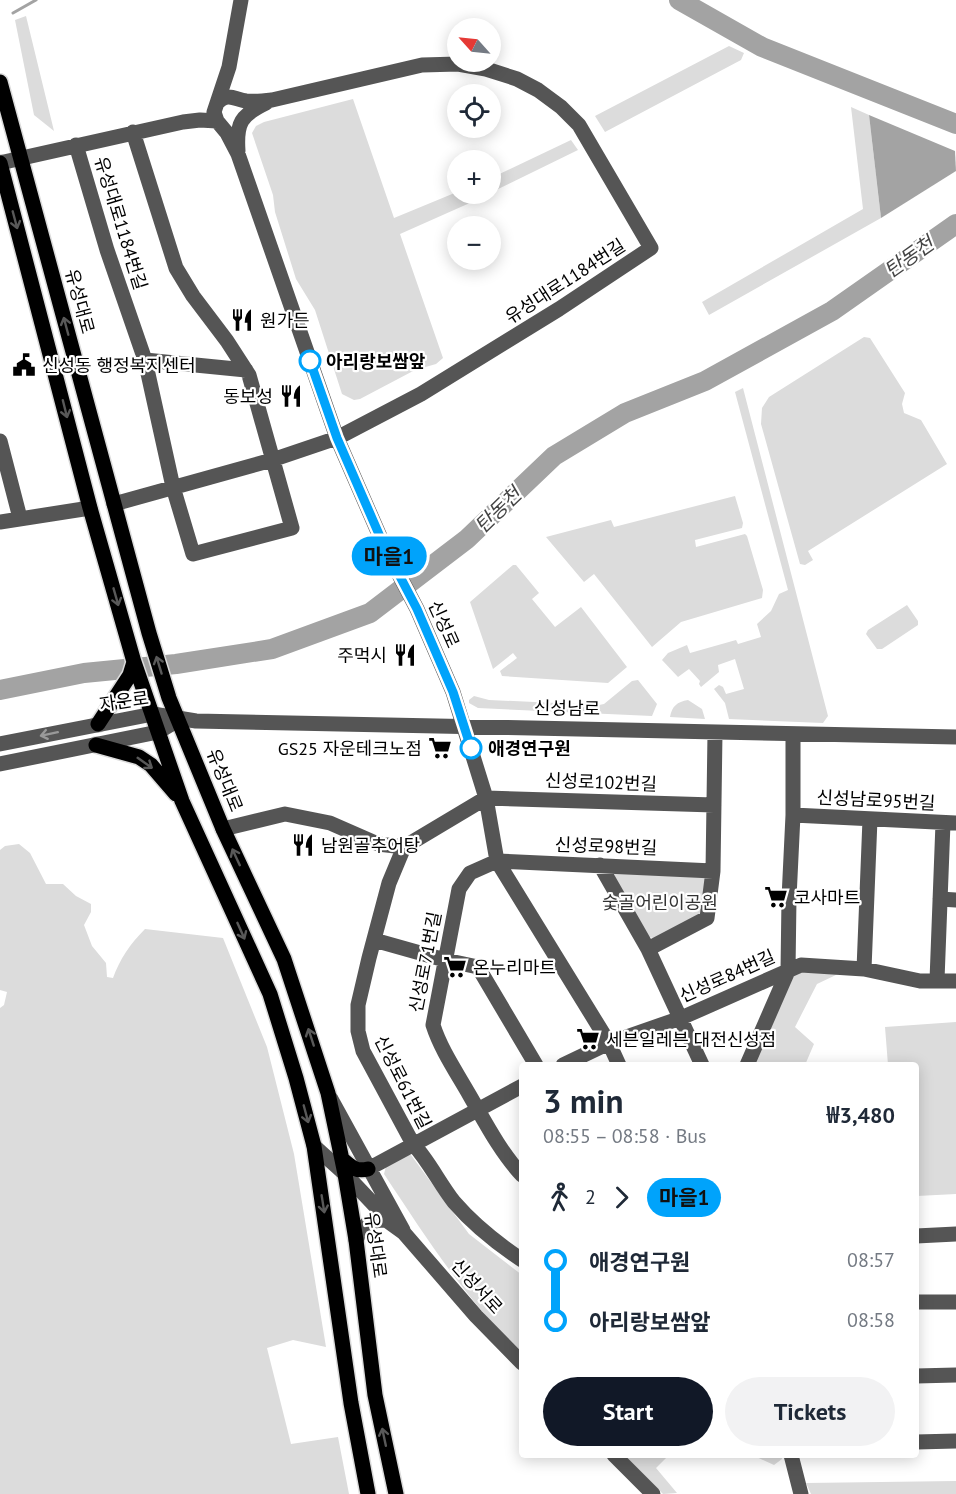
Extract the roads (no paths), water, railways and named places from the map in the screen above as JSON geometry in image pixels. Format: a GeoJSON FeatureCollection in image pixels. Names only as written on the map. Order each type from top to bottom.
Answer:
{"type":"FeatureCollection","features":[{"type":"Feature","properties":{"kind":"main road","name":"유성대로"},"geometry":{"type":"LineString","coordinates":[[0,82],[149,633],[169,698],[223,829],[284,959],[328,1093],[356,1240],[375,1395],[396,1494]]}},
{"type":"Feature","properties":{"kind":"main road"},"geometry":{"type":"LineString","coordinates":[[0,163],[90,507],[134,662],[182,801],[270,994],[296,1078],[314,1146],[351,1403],[368,1494]]}},
{"type":"Feature","properties":{"kind":"main road"},"geometry":{"type":"LineString","coordinates":[[98,724],[130,675],[134,662]]}},
{"type":"Feature","properties":{"kind":"main road"},"geometry":{"type":"LineString","coordinates":[[96,744],[139,757],[151,765],[182,801]]}},
{"type":"Feature","properties":{"kind":"main road"},"geometry":{"type":"LineString","coordinates":[[342,1159],[352,1169],[368,1168]]}},
{"type":"Feature","properties":{"kind":"street"},"geometry":{"type":"LineString","coordinates":[[217,114],[228,74],[241,0]]}},
{"type":"Feature","properties":{"kind":"street","name":"유성대로1184번길"},"geometry":{"type":"LineString","coordinates":[[114,504],[272,460],[337,438],[421,394],[559,309],[651,248],[579,124],[538,90],[518,79],[486,69],[458,64],[422,65],[266,102]]}},
{"type":"Feature","properties":{"kind":"street"},"geometry":{"type":"LineString","coordinates":[[228,74],[247,94],[266,102]]}},
{"type":"Feature","properties":{"kind":"street"},"geometry":{"type":"LineString","coordinates":[[228,74],[240,109],[235,146]]}},
{"type":"Feature","properties":{"kind":"street"},"geometry":{"type":"LineString","coordinates":[[200,117],[228,74]]}},
{"type":"Feature","properties":{"kind":"street"},"geometry":{"type":"LineString","coordinates":[[217,114],[225,97],[240,109]]}},
{"type":"Feature","properties":{"kind":"street"},"geometry":{"type":"LineString","coordinates":[[217,114],[230,128],[240,109],[248,102],[266,102]]}},
{"type":"Feature","properties":{"kind":"street"},"geometry":{"type":"LineString","coordinates":[[235,146],[245,126],[266,102]]}},
{"type":"Feature","properties":{"kind":"street"},"geometry":{"type":"LineString","coordinates":[[200,117],[217,114]]}},
{"type":"Feature","properties":{"kind":"street","name":"신성로"},"geometry":{"type":"LineString","coordinates":[[217,114],[235,146],[337,438],[385,548],[417,609],[453,692],[486,798],[497,861],[609,1043],[618,1062]]}},
{"type":"Feature","properties":{"kind":"street"},"geometry":{"type":"LineString","coordinates":[[200,117],[235,146]]}},
{"type":"Feature","properties":{"kind":"street","name":"유성대로1184번길"},"geometry":{"type":"LineString","coordinates":[[0,163],[200,117]]}},
{"type":"Feature","properties":{"kind":"street","name":"유성대로1184번길"},"geometry":{"type":"LineString","coordinates":[[76,145],[107,250],[145,360],[173,487],[193,554],[292,528],[249,375],[176,268],[133,132]]}},
{"type":"Feature","properties":{"kind":"street"},"geometry":{"type":"LineString","coordinates":[[145,360],[246,370]]}},
{"type":"Feature","properties":{"kind":"street"},"geometry":{"type":"LineString","coordinates":[[0,441],[20,518]]}},
{"type":"Feature","properties":{"kind":"street"},"geometry":{"type":"LineString","coordinates":[[0,522],[90,507]]}},
{"type":"Feature","properties":{"kind":"street","name":"자운로"},"geometry":{"type":"LineString","coordinates":[[0,744],[98,724],[150,708],[178,720]]}},
{"type":"Feature","properties":{"kind":"street","name":"신성남로"},"geometry":{"type":"LineString","coordinates":[[178,720],[956,737]]}},
{"type":"Feature","properties":{"kind":"street","name":"자운로"},"geometry":{"type":"LineString","coordinates":[[0,764],[158,732],[178,720]]}},
{"type":"Feature","properties":{"kind":"street"},"geometry":{"type":"LineString","coordinates":[[648,949],[706,918],[713,871],[715,733]]}},
{"type":"Feature","properties":{"kind":"street"},"geometry":{"type":"LineString","coordinates":[[748,1062],[788,971],[793,735]]}},
{"type":"Feature","properties":{"kind":"street"},"geometry":{"type":"LineString","coordinates":[[223,829],[285,814],[330,823],[378,844],[404,847],[486,798]]}},
{"type":"Feature","properties":{"kind":"street","name":"신성로102번길"},"geometry":{"type":"LineString","coordinates":[[486,798],[714,805]]}},
{"type":"Feature","properties":{"kind":"street","name":"신성남로95번길"},"geometry":{"type":"LineString","coordinates":[[793,815],[949,823]]}},
{"type":"Feature","properties":{"kind":"street"},"geometry":{"type":"LineString","coordinates":[[864,969],[870,819]]}},
{"type":"Feature","properties":{"kind":"street"},"geometry":{"type":"LineString","coordinates":[[937,980],[940,899],[949,823]]}},
{"type":"Feature","properties":{"kind":"street","name":"신성로61번길"},"geometry":{"type":"LineString","coordinates":[[404,847],[389,883],[358,1005],[358,1031],[363,1051],[413,1144],[455,1203],[501,1246],[519,1258]]}},
{"type":"Feature","properties":{"kind":"street","name":"신성로98번길"},"geometry":{"type":"LineString","coordinates":[[497,861],[713,871]]}},
{"type":"Feature","properties":{"kind":"street","name":"신성로71번길"},"geometry":{"type":"LineString","coordinates":[[497,861],[470,873],[459,889],[433,1025],[438,1041],[478,1110],[519,1171]]}},
{"type":"Feature","properties":{"kind":"street"},"geometry":{"type":"LineString","coordinates":[[600,865],[648,949],[701,1062]]}},
{"type":"Feature","properties":{"kind":"street"},"geometry":{"type":"LineString","coordinates":[[940,899],[956,900]]}},
{"type":"Feature","properties":{"kind":"street"},"geometry":{"type":"LineString","coordinates":[[374,940],[478,967],[534,1062]]}},
{"type":"Feature","properties":{"kind":"street","name":"신성로84번길"},"geometry":{"type":"LineString","coordinates":[[569,1062],[609,1043],[681,1018],[801,965],[864,969],[907,980],[956,981]]}},
{"type":"Feature","properties":{"kind":"street"},"geometry":{"type":"LineString","coordinates":[[368,1168],[519,1088]]}},
{"type":"Feature","properties":{"kind":"street"},"geometry":{"type":"LineString","coordinates":[[328,1093],[405,1233]]}},
{"type":"Feature","properties":{"kind":"street"},"geometry":{"type":"LineString","coordinates":[[314,1146],[345,1174],[386,1220],[405,1233]]}},
{"type":"Feature","properties":{"kind":"street"},"geometry":{"type":"LineString","coordinates":[[356,1240],[360,1229],[367,1222],[386,1220]]}},
{"type":"Feature","properties":{"kind":"street","name":"신성서로"},"geometry":{"type":"LineString","coordinates":[[405,1233],[476,1316],[519,1360]]}},
{"type":"Feature","properties":{"kind":"street"},"geometry":{"type":"LineString","coordinates":[[919,1236],[956,1234]]}},
{"type":"Feature","properties":{"kind":"street"},"geometry":{"type":"LineString","coordinates":[[919,1302],[956,1302]]}},
{"type":"Feature","properties":{"kind":"street"},"geometry":{"type":"LineString","coordinates":[[919,1376],[956,1375]]}},
{"type":"Feature","properties":{"kind":"street"},"geometry":{"type":"LineString","coordinates":[[919,1442],[956,1441]]}},
{"type":"Feature","properties":{"kind":"street"},"geometry":{"type":"LineString","coordinates":[[617,1458],[653,1494]]}},
{"type":"Feature","properties":{"kind":"street"},"geometry":{"type":"LineString","coordinates":[[792,1458],[801,1494]]}},
{"type":"Feature","properties":{"kind":"waterway"},"geometry":{"type":"LineString","coordinates":[[13,13],[36,0]]}},
{"type":"Feature","properties":{"kind":"waterway"},"geometry":{"type":"LineString","coordinates":[[679,0],[762,47],[956,124]]}},
{"type":"Feature","properties":{"kind":"waterway","name":"탄동천"},"geometry":{"type":"LineString","coordinates":[[0,690],[84,673],[176,664],[272,649],[370,613],[467,539],[554,456],[625,413],[705,381],[832,311],[956,224]]}},
{"type":"Feature","properties":{"kind":"place","name":"원가든"},"geometry":{"type":"Point","coordinates":[242,320]}},
{"type":"Feature","properties":{"kind":"place","name":"아리랑보쌈앞"},"geometry":{"type":"Point","coordinates":[310,361]}},
{"type":"Feature","properties":{"kind":"place","name":"신성동 행정복지센터"},"geometry":{"type":"Point","coordinates":[24,365]}},
{"type":"Feature","properties":{"kind":"place","name":"동보성"},"geometry":{"type":"Point","coordinates":[291,396]}},
{"type":"Feature","properties":{"kind":"place","name":"주먹시"},"geometry":{"type":"Point","coordinates":[405,655]}},
{"type":"Feature","properties":{"kind":"place","name":"GS25 자운테크노점"},"geometry":{"type":"Point","coordinates":[440,748]}},
{"type":"Feature","properties":{"kind":"place","name":"애경연구원"},"geometry":{"type":"Point","coordinates":[471,748]}},
{"type":"Feature","properties":{"kind":"place","name":"남원골추어탕"},"geometry":{"type":"Point","coordinates":[303,845]}},
{"type":"Feature","properties":{"kind":"place","name":"코사마트"},"geometry":{"type":"Point","coordinates":[776,897]}},
{"type":"Feature","properties":{"kind":"place","name":"온누리마트"},"geometry":{"type":"Point","coordinates":[455,967]}},
{"type":"Feature","properties":{"kind":"place","name":"세븐일레븐 대전신성점"},"geometry":{"type":"Point","coordinates":[588,1039]}},
{"type":"Feature","properties":{"kind":"park label","name":"숯골어린이공원"},"geometry":{"type":"Point","coordinates":[660,902]}}]}
